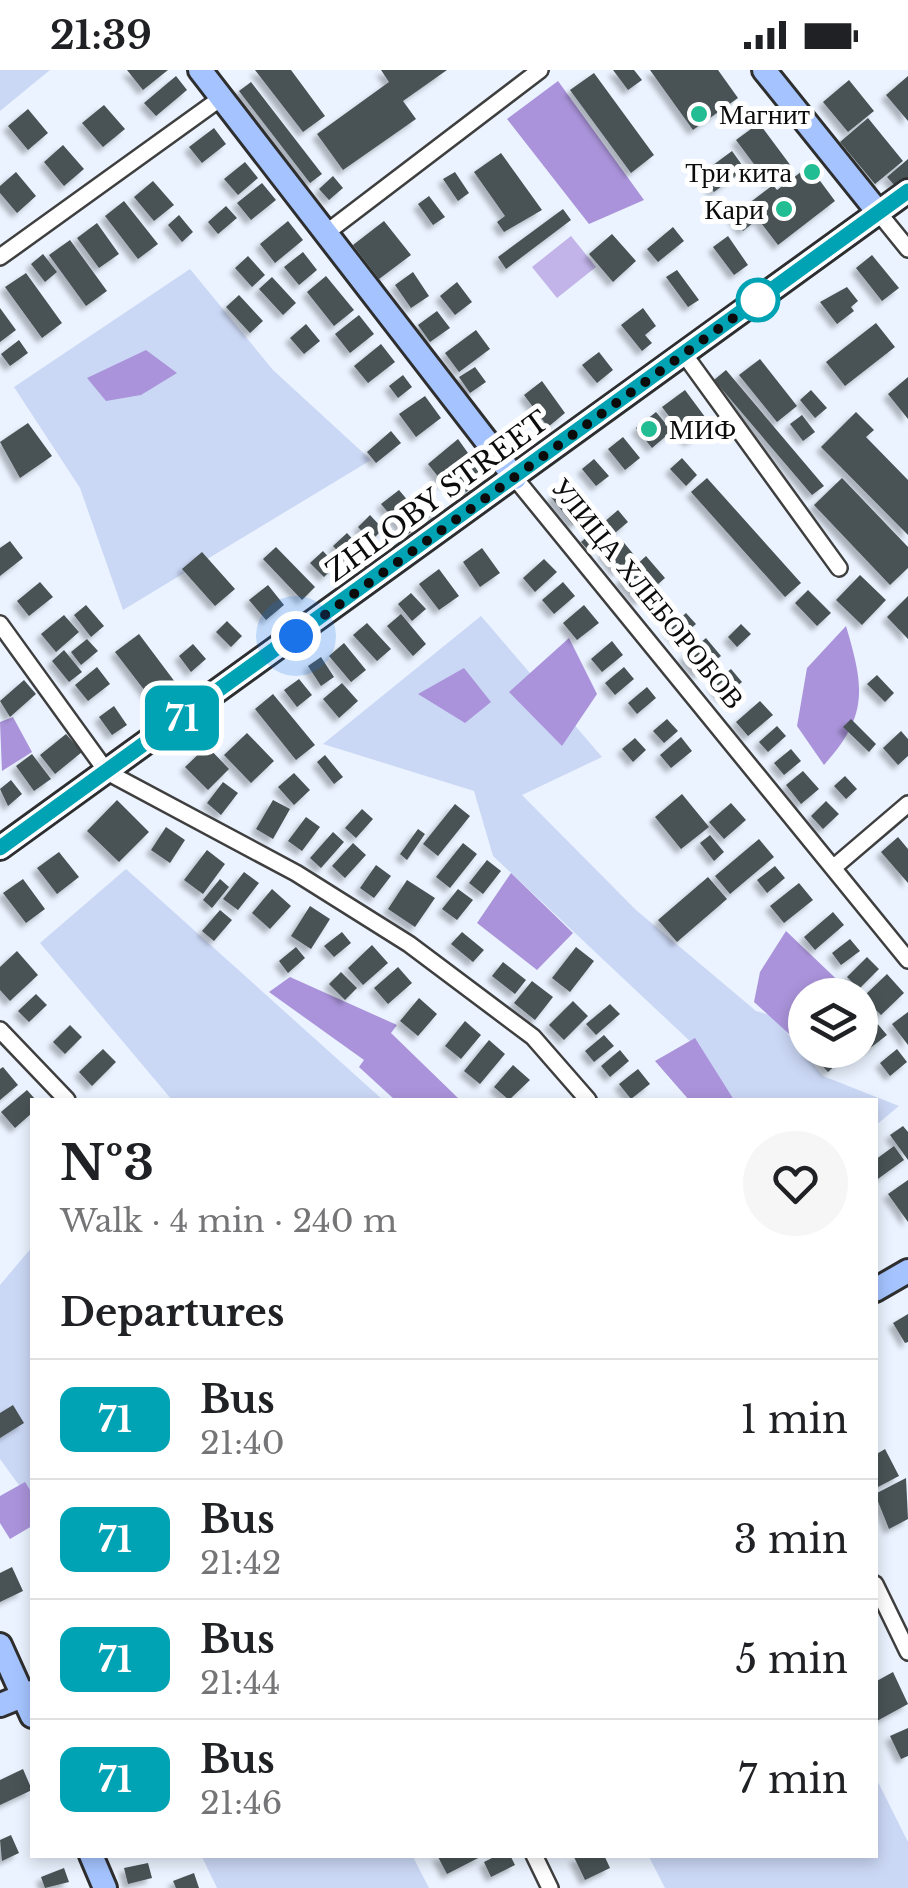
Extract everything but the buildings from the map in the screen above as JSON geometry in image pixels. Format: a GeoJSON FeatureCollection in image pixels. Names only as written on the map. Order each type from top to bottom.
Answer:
{"type":"FeatureCollection","features":[{"type":"Feature","properties":{"kind":"street","name":"УЛИЦА ХЛЕБОРОБОВ"},"geometry":{"type":"LineString","coordinates":[[200,70],[516,478],[908,960]]}},
{"type":"Feature","properties":{"kind":"street"},"geometry":{"type":"LineString","coordinates":[[326,232],[540,70]]}},
{"type":"Feature","properties":{"kind":"street"},"geometry":{"type":"LineString","coordinates":[[764,70],[908,249]]}},
{"type":"Feature","properties":{"kind":"street"},"geometry":{"type":"LineString","coordinates":[[0,257],[221,98]]}},
{"type":"Feature","properties":{"kind":"street","name":"ZHLOBY STREET"},"geometry":{"type":"LineString","coordinates":[[0,848],[908,191]]}},
{"type":"Feature","properties":{"kind":"street"},"geometry":{"type":"LineString","coordinates":[[684,354],[839,568]]}},
{"type":"Feature","properties":{"kind":"street"},"geometry":{"type":"LineString","coordinates":[[0,624],[107,772],[296,874],[409,944],[534,1037],[586,1098]]}},
{"type":"Feature","properties":{"kind":"street"},"geometry":{"type":"LineString","coordinates":[[832,868],[908,804]]}},
{"type":"Feature","properties":{"kind":"street"},"geometry":{"type":"LineString","coordinates":[[0,1030],[64,1098]]}},
{"type":"Feature","properties":{"kind":"street"},"geometry":{"type":"LineString","coordinates":[[878,1288],[908,1271]]}},
{"type":"Feature","properties":{"kind":"street"},"geometry":{"type":"LineString","coordinates":[[878,1590],[908,1652]]}},
{"type":"Feature","properties":{"kind":"street"},"geometry":{"type":"LineString","coordinates":[[0,1645],[30,1701],[0,1705]]}},
{"type":"Feature","properties":{"kind":"street"},"geometry":{"type":"LineString","coordinates":[[92,1858],[105,1888]]}},
{"type":"Feature","properties":{"kind":"street"},"geometry":{"type":"LineString","coordinates":[[535,1858],[550,1888]]}},
{"type":"Feature","properties":{"kind":"shaded area"},"geometry":{"type":"Polygon","coordinates":[[[0,70],[50,70],[0,111],[0,70]]]}},
{"type":"Feature","properties":{"kind":"shaded area"},"geometry":{"type":"Polygon","coordinates":[[[558,81],[644,200],[589,224],[507,119],[558,81]]]}},
{"type":"Feature","properties":{"kind":"shaded area"},"geometry":{"type":"Polygon","coordinates":[[[571,236],[596,267],[557,298],[532,267],[571,236]]]}},
{"type":"Feature","properties":{"kind":"shaded area"},"geometry":{"type":"Polygon","coordinates":[[[190,269],[273,370],[371,460],[123,610],[80,488],[14,387],[190,269]]]}},
{"type":"Feature","properties":{"kind":"shaded area"},"geometry":{"type":"Polygon","coordinates":[[[146,350],[177,373],[141,395],[106,401],[87,378],[146,350]]]}},
{"type":"Feature","properties":{"kind":"shaded area"},"geometry":{"type":"Polygon","coordinates":[[[481,616],[602,757],[522,795],[636,910],[756,1011],[773,1016],[788,1034],[788,1068],[816,1068],[823,1076],[899,1106],[878,1124],[878,1098],[732,1098],[693,1044],[493,856],[474,791],[323,744],[481,616]]]}},
{"type":"Feature","properties":{"kind":"shaded area"},"geometry":{"type":"Polygon","coordinates":[[[846,626],[859,700],[849,731],[824,765],[797,726],[807,668],[846,626]]]}},
{"type":"Feature","properties":{"kind":"shaded area"},"geometry":{"type":"Polygon","coordinates":[[[569,638],[597,694],[562,746],[509,692],[569,638]]]}},
{"type":"Feature","properties":{"kind":"shaded area"},"geometry":{"type":"Polygon","coordinates":[[[464,668],[491,702],[465,723],[418,694],[464,668]]]}},
{"type":"Feature","properties":{"kind":"shaded area"},"geometry":{"type":"Polygon","coordinates":[[[13,717],[32,752],[2,771],[0,722],[13,717]]]}},
{"type":"Feature","properties":{"kind":"shaded area"},"geometry":{"type":"Polygon","coordinates":[[[126,869],[381,1098],[170,1098],[40,943],[126,869]]]}},
{"type":"Feature","properties":{"kind":"shaded area"},"geometry":{"type":"Polygon","coordinates":[[[511,873],[573,933],[537,970],[477,923],[511,873]]]}},
{"type":"Feature","properties":{"kind":"shaded area"},"geometry":{"type":"Polygon","coordinates":[[[786,931],[835,978],[788,978],[788,1033],[754,1002],[760,972],[786,931]]]}},
{"type":"Feature","properties":{"kind":"shaded area"},"geometry":{"type":"Polygon","coordinates":[[[290,977],[397,1025],[391,1033],[458,1098],[393,1098],[359,1067],[364,1060],[269,992],[290,977]]]}},
{"type":"Feature","properties":{"kind":"shaded area"},"geometry":{"type":"Polygon","coordinates":[[[695,1038],[733,1098],[687,1098],[655,1061],[695,1038]]]}},
{"type":"Feature","properties":{"kind":"shaded area"},"geometry":{"type":"Polygon","coordinates":[[[30,1249],[30,1500],[0,1459],[0,1285],[30,1249]]]}},
{"type":"Feature","properties":{"kind":"shaded area"},"geometry":{"type":"Polygon","coordinates":[[[25,1482],[30,1490],[30,1527],[10,1539],[0,1523],[0,1496],[25,1482]]]}},
{"type":"Feature","properties":{"kind":"shaded area"},"geometry":{"type":"Polygon","coordinates":[[[878,1782],[908,1842],[908,1888],[665,1888],[650,1858],[878,1858],[878,1782]]]}},
{"type":"Feature","properties":{"kind":"shaded area"},"geometry":{"type":"Polygon","coordinates":[[[202,1858],[414,1858],[429,1888],[217,1888],[202,1858]]]}},
{"type":"Feature","properties":{"kind":"bus line","name":"71"},"geometry":{"type":"LineString","coordinates":[[0,848],[908,191]]}},
{"type":"Feature","properties":{"kind":"place","name":"Магнит"},"geometry":{"type":"Point","coordinates":[699,114]}},
{"type":"Feature","properties":{"kind":"place","name":"Три кита"},"geometry":{"type":"Point","coordinates":[812,172]}},
{"type":"Feature","properties":{"kind":"place","name":"Кари"},"geometry":{"type":"Point","coordinates":[784,209]}},
{"type":"Feature","properties":{"kind":"place","name":"МИФ"},"geometry":{"type":"Point","coordinates":[649,429]}},
{"type":"Feature","properties":{"kind":"route"},"geometry":{"type":"LineString","coordinates":[[296,636],[758,300]]}}]}
